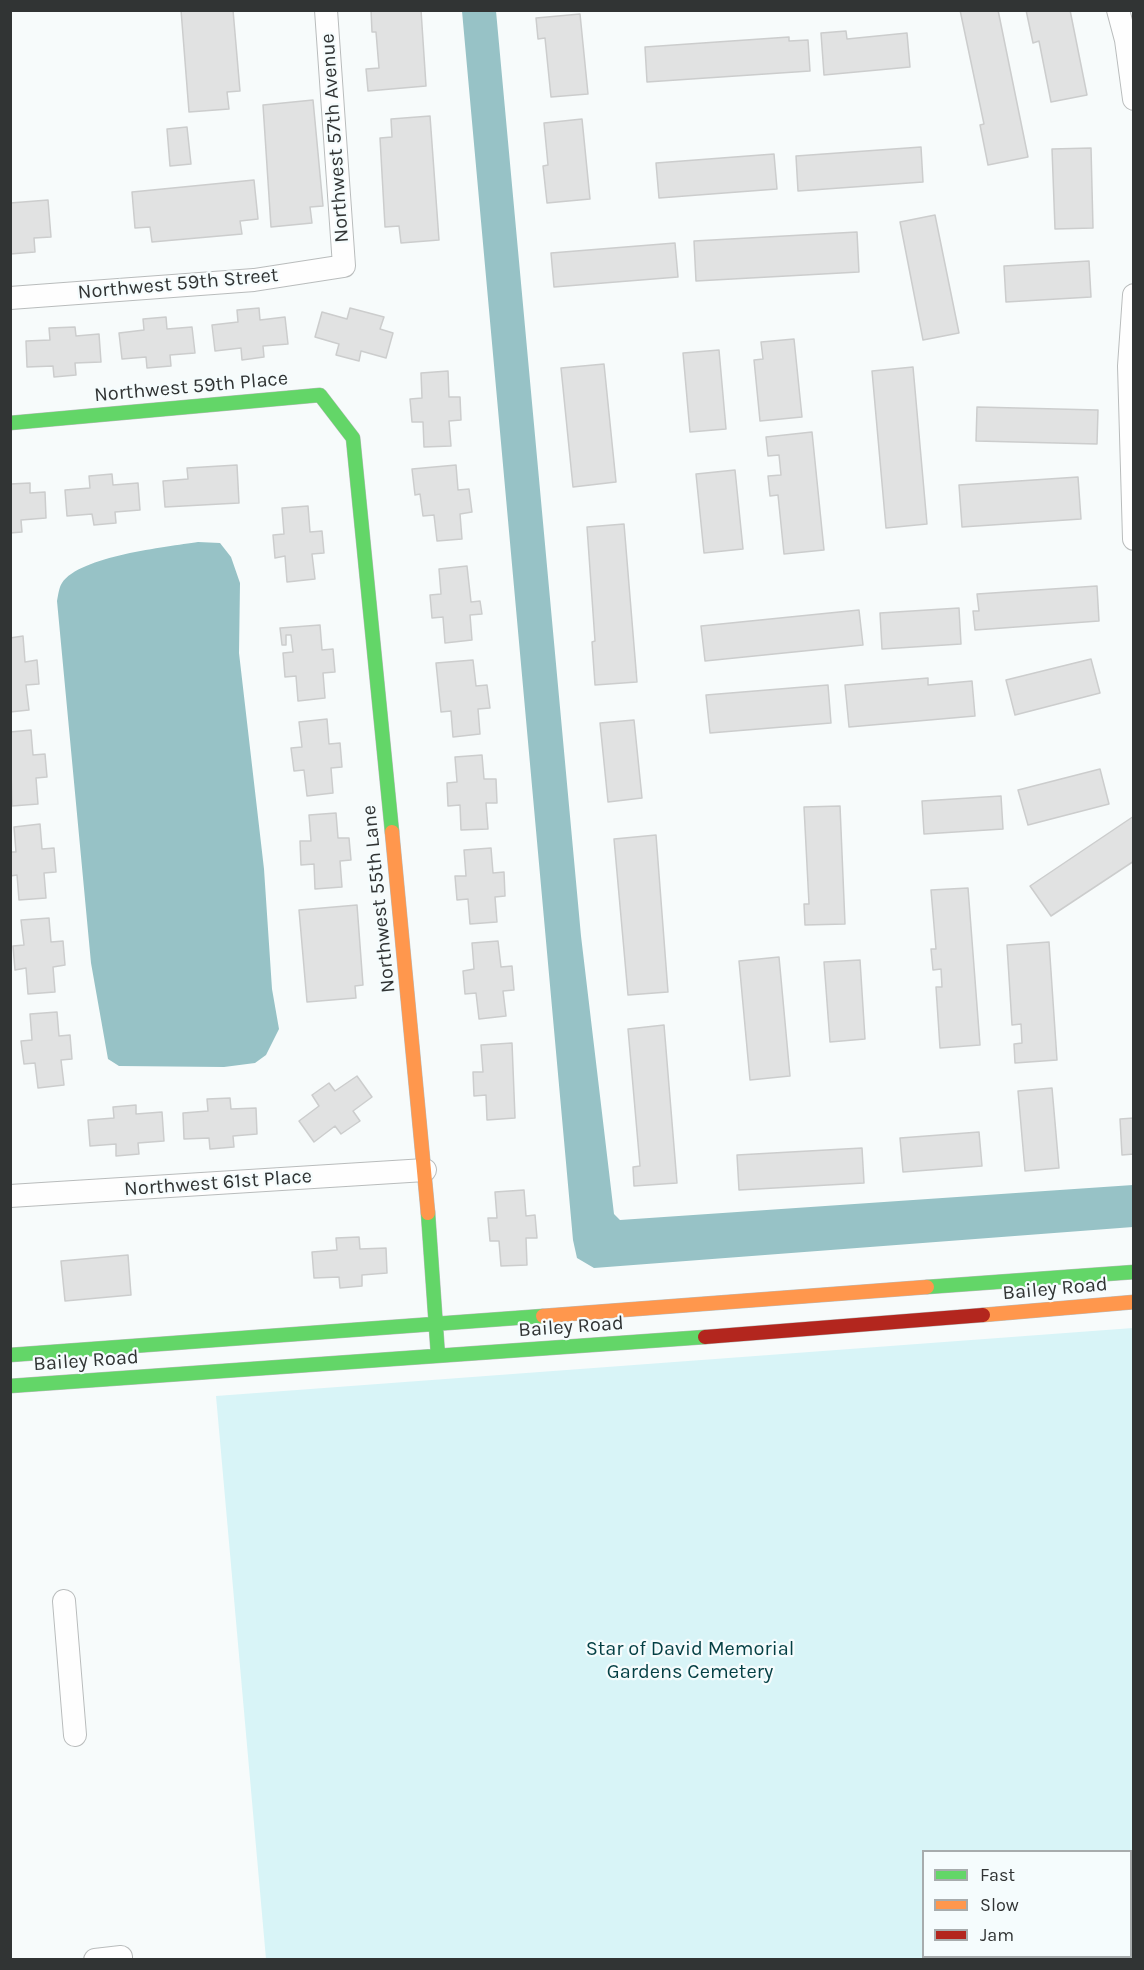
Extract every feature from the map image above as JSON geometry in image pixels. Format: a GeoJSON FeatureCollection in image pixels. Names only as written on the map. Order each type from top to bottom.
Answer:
{"type":"FeatureCollection","features":[{"type":"Feature","properties":{"kind":"street","name":"Northwest 57th Avenue"},"geometry":{"type":"LineString","coordinates":[[326,10],[344,266]]}},
{"type":"Feature","properties":{"kind":"street"},"geometry":{"type":"LineString","coordinates":[[1118,10],[1126,40],[1134,99]]}},
{"type":"Feature","properties":{"kind":"street","name":"Northwest 59th Street"},"geometry":{"type":"LineString","coordinates":[[10,298],[254,280],[344,266]]}},
{"type":"Feature","properties":{"kind":"street"},"geometry":{"type":"LineString","coordinates":[[1134,295],[1129,366],[1134,539]]}},
{"type":"Feature","properties":{"kind":"street","name":"Northwest 59th Place"},"geometry":{"type":"LineString","coordinates":[[10,423],[320,395],[353,438]]}},
{"type":"Feature","properties":{"kind":"street","name":"Northwest 55th Lane"},"geometry":{"type":"LineString","coordinates":[[353,438],[425,1170],[438,1356]]}},
{"type":"Feature","properties":{"kind":"street","name":"Northwest 61st Place"},"geometry":{"type":"LineString","coordinates":[[10,1196],[425,1170]]}},
{"type":"Feature","properties":{"kind":"street","name":"Bailey Road"},"geometry":{"type":"LineString","coordinates":[[10,1354],[1134,1272]]}},
{"type":"Feature","properties":{"kind":"street","name":"Bailey Road"},"geometry":{"type":"LineString","coordinates":[[10,1386],[787,1331],[1134,1302]]}},
{"type":"Feature","properties":{"kind":"street"},"geometry":{"type":"LineString","coordinates":[[64,1601],[75,1735]]}},
{"type":"Feature","properties":{"kind":"street"},"geometry":{"type":"LineString","coordinates":[[95,1959],[121,1958]]}},
{"type":"Feature","properties":{"kind":"green space","name":"Star of David Memorial Gardens Cemetery"},"geometry":{"type":"Polygon","coordinates":[[[1133,1328],[1133,1959],[266,1959],[216,1396],[1133,1328]]]}},
{"type":"Feature","properties":{"kind":"shaded area"},"geometry":{"type":"Polygon","coordinates":[[[462,11],[496,11],[581,936],[614,1214],[620,1220],[1133,1185],[1133,1227],[594,1268],[577,1258],[573,1240],[462,11]]]}},
{"type":"Feature","properties":{"kind":"shaded area"},"geometry":{"type":"Polygon","coordinates":[[[198,542],[220,543],[231,557],[240,583],[239,653],[264,869],[272,989],[279,1029],[266,1055],[255,1063],[224,1067],[119,1066],[108,1059],[91,963],[57,601],[62,583],[86,566],[125,554],[198,542]]]}},
{"type":"Feature","properties":{"kind":"building"},"geometry":{"type":"Polygon","coordinates":[[[181,10],[233,10],[240,91],[227,92],[229,109],[189,112],[181,10]]]}},
{"type":"Feature","properties":{"kind":"building"},"geometry":{"type":"Polygon","coordinates":[[[371,10],[421,10],[426,86],[368,91],[366,69],[379,68],[376,32],[372,32],[371,10]]]}},
{"type":"Feature","properties":{"kind":"building"},"geometry":{"type":"Polygon","coordinates":[[[960,10],[998,10],[1028,157],[988,165],[980,125],[984,124],[960,10]]]}},
{"type":"Feature","properties":{"kind":"building"},"geometry":{"type":"Polygon","coordinates":[[[1026,10],[1070,10],[1087,95],[1051,102],[1039,41],[1033,43],[1026,10]]]}},
{"type":"Feature","properties":{"kind":"building"},"geometry":{"type":"Polygon","coordinates":[[[580,14],[588,94],[551,97],[545,38],[538,39],[536,18],[580,14]]]}},
{"type":"Feature","properties":{"kind":"building"},"geometry":{"type":"Polygon","coordinates":[[[846,31],[847,39],[907,33],[910,67],[824,75],[821,33],[846,31]]]}},
{"type":"Feature","properties":{"kind":"building"},"geometry":{"type":"Polygon","coordinates":[[[789,37],[789,41],[808,40],[810,71],[647,82],[645,47],[789,37]]]}},
{"type":"Feature","properties":{"kind":"building"},"geometry":{"type":"Polygon","coordinates":[[[313,100],[323,206],[310,207],[312,223],[271,227],[263,105],[313,100]]]}},
{"type":"Feature","properties":{"kind":"building"},"geometry":{"type":"Polygon","coordinates":[[[430,116],[439,240],[401,243],[399,226],[385,227],[380,138],[392,137],[391,119],[430,116]]]}},
{"type":"Feature","properties":{"kind":"building"},"geometry":{"type":"Polygon","coordinates":[[[582,119],[590,199],[547,203],[543,166],[548,165],[544,123],[582,119]]]}},
{"type":"Feature","properties":{"kind":"building"},"geometry":{"type":"Polygon","coordinates":[[[187,127],[191,164],[170,166],[167,129],[187,127]]]}},
{"type":"Feature","properties":{"kind":"building"},"geometry":{"type":"Polygon","coordinates":[[[921,147],[923,182],[798,191],[796,156],[921,147]]]}},
{"type":"Feature","properties":{"kind":"building"},"geometry":{"type":"Polygon","coordinates":[[[1091,148],[1093,228],[1055,229],[1052,149],[1091,148]]]}},
{"type":"Feature","properties":{"kind":"building"},"geometry":{"type":"Polygon","coordinates":[[[774,154],[777,189],[659,198],[656,163],[774,154]]]}},
{"type":"Feature","properties":{"kind":"building"},"geometry":{"type":"Polygon","coordinates":[[[254,180],[258,219],[240,221],[242,234],[152,242],[150,227],[135,228],[132,192],[254,180]]]}},
{"type":"Feature","properties":{"kind":"building"},"geometry":{"type":"Polygon","coordinates":[[[48,200],[51,237],[34,238],[35,252],[10,254],[10,203],[48,200]]]}},
{"type":"Feature","properties":{"kind":"building"},"geometry":{"type":"Polygon","coordinates":[[[935,215],[959,333],[923,340],[900,222],[935,215]]]}},
{"type":"Feature","properties":{"kind":"building"},"geometry":{"type":"Polygon","coordinates":[[[857,232],[859,272],[696,281],[694,241],[857,232]]]}},
{"type":"Feature","properties":{"kind":"building"},"geometry":{"type":"Polygon","coordinates":[[[675,243],[678,277],[554,287],[551,253],[675,243]]]}},
{"type":"Feature","properties":{"kind":"building"},"geometry":{"type":"Polygon","coordinates":[[[1089,261],[1091,297],[1006,302],[1004,266],[1089,261]]]}},
{"type":"Feature","properties":{"kind":"building"},"geometry":{"type":"Polygon","coordinates":[[[259,308],[260,320],[285,317],[288,344],[263,346],[264,357],[242,360],[241,348],[215,351],[212,325],[238,322],[237,310],[259,308]]]}},
{"type":"Feature","properties":{"kind":"building"},"geometry":{"type":"Polygon","coordinates":[[[350,308],[384,317],[380,329],[393,333],[386,358],[361,351],[359,361],[336,355],[339,344],[315,337],[322,312],[347,319],[350,308]]]}},
{"type":"Feature","properties":{"kind":"building"},"geometry":{"type":"Polygon","coordinates":[[[166,317],[167,329],[192,327],[195,353],[170,355],[171,366],[147,368],[146,357],[122,359],[119,333],[144,330],[143,319],[166,317]]]}},
{"type":"Feature","properties":{"kind":"building"},"geometry":{"type":"Polygon","coordinates":[[[75,327],[76,336],[99,334],[101,362],[75,363],[76,375],[54,377],[53,366],[27,367],[26,341],[50,340],[49,328],[75,327]]]}},
{"type":"Feature","properties":{"kind":"building"},"geometry":{"type":"Polygon","coordinates":[[[794,339],[802,417],[760,421],[754,360],[763,359],[761,342],[794,339]]]}},
{"type":"Feature","properties":{"kind":"building"},"geometry":{"type":"Polygon","coordinates":[[[719,350],[726,429],[690,432],[683,353],[719,350]]]}},
{"type":"Feature","properties":{"kind":"building"},"geometry":{"type":"Polygon","coordinates":[[[604,364],[616,482],[573,487],[561,368],[604,364]]]}},
{"type":"Feature","properties":{"kind":"building"},"geometry":{"type":"Polygon","coordinates":[[[913,367],[927,524],[886,528],[872,371],[913,367]]]}},
{"type":"Feature","properties":{"kind":"building"},"geometry":{"type":"Polygon","coordinates":[[[448,371],[449,397],[460,397],[461,420],[449,421],[451,446],[424,447],[423,422],[412,422],[410,399],[422,398],[421,373],[448,371]]]}},
{"type":"Feature","properties":{"kind":"building"},"geometry":{"type":"Polygon","coordinates":[[[977,407],[1098,410],[1097,444],[976,441],[977,407]]]}},
{"type":"Feature","properties":{"kind":"building"},"geometry":{"type":"Polygon","coordinates":[[[812,432],[824,550],[784,554],[778,495],[770,496],[768,476],[781,475],[779,455],[768,456],[766,437],[812,432]]]}},
{"type":"Feature","properties":{"kind":"building"},"geometry":{"type":"Polygon","coordinates":[[[237,465],[239,503],[165,507],[163,481],[188,479],[187,468],[237,465]]]}},
{"type":"Feature","properties":{"kind":"building"},"geometry":{"type":"Polygon","coordinates":[[[456,465],[458,490],[469,489],[472,512],[460,514],[462,539],[437,541],[434,515],[423,516],[420,494],[415,495],[412,469],[456,465]]]}},
{"type":"Feature","properties":{"kind":"building"},"geometry":{"type":"Polygon","coordinates":[[[735,470],[743,549],[704,553],[696,474],[735,470]]]}},
{"type":"Feature","properties":{"kind":"building"},"geometry":{"type":"Polygon","coordinates":[[[112,474],[113,485],[138,483],[140,510],[115,512],[116,523],[94,525],[92,514],[67,516],[65,490],[90,488],[89,476],[112,474]]]}},
{"type":"Feature","properties":{"kind":"building"},"geometry":{"type":"Polygon","coordinates":[[[1078,477],[1081,519],[962,527],[959,485],[1078,477]]]}},
{"type":"Feature","properties":{"kind":"building"},"geometry":{"type":"Polygon","coordinates":[[[30,483],[30,493],[45,492],[46,518],[21,520],[22,532],[10,533],[10,484],[30,483]]]}},
{"type":"Feature","properties":{"kind":"building"},"geometry":{"type":"Polygon","coordinates":[[[308,506],[310,532],[322,531],[324,553],[312,554],[315,579],[287,582],[285,556],[275,558],[273,535],[284,534],[282,508],[308,506]]]}},
{"type":"Feature","properties":{"kind":"building"},"geometry":{"type":"Polygon","coordinates":[[[624,524],[637,682],[595,685],[592,642],[595,641],[587,527],[624,524]]]}},
{"type":"Feature","properties":{"kind":"building"},"geometry":{"type":"Polygon","coordinates":[[[467,566],[471,602],[480,601],[482,614],[470,615],[472,640],[445,643],[443,617],[432,618],[430,595],[441,594],[439,569],[467,566]]]}},
{"type":"Feature","properties":{"kind":"building"},"geometry":{"type":"Polygon","coordinates":[[[1097,586],[1099,621],[975,630],[973,611],[979,611],[977,594],[1097,586]]]}},
{"type":"Feature","properties":{"kind":"building"},"geometry":{"type":"Polygon","coordinates":[[[959,608],[961,644],[882,649],[880,613],[959,608]]]}},
{"type":"Feature","properties":{"kind":"building"},"geometry":{"type":"Polygon","coordinates":[[[859,610],[863,645],[705,661],[701,626],[859,610]]]}},
{"type":"Feature","properties":{"kind":"building"},"geometry":{"type":"Polygon","coordinates":[[[320,625],[322,650],[333,649],[335,672],[323,673],[325,698],[298,701],[296,676],[285,677],[283,653],[293,652],[291,635],[286,635],[286,645],[282,645],[280,628],[320,625]]]}},
{"type":"Feature","properties":{"kind":"building"},"geometry":{"type":"Polygon","coordinates":[[[23,636],[25,662],[37,660],[39,684],[26,685],[29,710],[10,712],[10,638],[23,636]]]}},
{"type":"Feature","properties":{"kind":"building"},"geometry":{"type":"Polygon","coordinates":[[[1091,659],[1100,693],[1015,715],[1006,680],[1091,659]]]}},
{"type":"Feature","properties":{"kind":"building"},"geometry":{"type":"Polygon","coordinates":[[[473,660],[476,686],[487,685],[490,708],[478,709],[480,734],[453,737],[451,711],[441,712],[436,663],[473,660]]]}},
{"type":"Feature","properties":{"kind":"building"},"geometry":{"type":"Polygon","coordinates":[[[928,678],[928,685],[972,681],[975,716],[849,727],[845,685],[928,678]]]}},
{"type":"Feature","properties":{"kind":"building"},"geometry":{"type":"Polygon","coordinates":[[[828,685],[831,723],[710,733],[706,695],[828,685]]]}},
{"type":"Feature","properties":{"kind":"building"},"geometry":{"type":"Polygon","coordinates":[[[327,719],[329,744],[340,743],[342,767],[331,768],[333,793],[307,796],[304,770],[294,771],[291,748],[302,747],[299,722],[327,719]]]}},
{"type":"Feature","properties":{"kind":"building"},"geometry":{"type":"Polygon","coordinates":[[[634,720],[642,798],[608,802],[600,723],[634,720]]]}},
{"type":"Feature","properties":{"kind":"building"},"geometry":{"type":"Polygon","coordinates":[[[31,730],[33,755],[45,754],[47,777],[36,778],[38,804],[12,806],[10,732],[31,730]]]}},
{"type":"Feature","properties":{"kind":"building"},"geometry":{"type":"Polygon","coordinates":[[[482,755],[484,779],[496,779],[497,803],[486,803],[488,829],[461,830],[460,805],[448,806],[447,783],[457,782],[455,757],[482,755]]]}},
{"type":"Feature","properties":{"kind":"building"},"geometry":{"type":"Polygon","coordinates":[[[1100,769],[1109,804],[1028,825],[1018,790],[1100,769]]]}},
{"type":"Feature","properties":{"kind":"building"},"geometry":{"type":"Polygon","coordinates":[[[1001,796],[1003,829],[924,834],[922,801],[1001,796]]]}},
{"type":"Feature","properties":{"kind":"building"},"geometry":{"type":"Polygon","coordinates":[[[840,806],[845,924],[805,925],[804,904],[809,904],[804,807],[840,806]]]}},
{"type":"Feature","properties":{"kind":"building"},"geometry":{"type":"Polygon","coordinates":[[[336,813],[338,838],[349,838],[351,860],[340,861],[342,887],[315,889],[314,864],[301,865],[300,841],[311,841],[309,815],[336,813]]]}},
{"type":"Feature","properties":{"kind":"building"},"geometry":{"type":"Polygon","coordinates":[[[1134,816],[1134,861],[1051,916],[1030,886],[1134,816]]]}},
{"type":"Feature","properties":{"kind":"building"},"geometry":{"type":"Polygon","coordinates":[[[40,824],[42,849],[54,848],[56,872],[44,873],[46,898],[19,900],[17,875],[10,876],[10,852],[16,852],[14,827],[40,824]]]}},
{"type":"Feature","properties":{"kind":"building"},"geometry":{"type":"Polygon","coordinates":[[[656,835],[668,992],[628,995],[614,839],[656,835]]]}},
{"type":"Feature","properties":{"kind":"building"},"geometry":{"type":"Polygon","coordinates":[[[491,848],[493,873],[504,872],[505,896],[495,897],[497,922],[470,924],[468,899],[457,900],[455,876],[466,876],[464,850],[491,848]]]}},
{"type":"Feature","properties":{"kind":"building"},"geometry":{"type":"Polygon","coordinates":[[[968,888],[980,1045],[940,1048],[936,987],[942,987],[941,969],[933,970],[931,949],[936,949],[931,890],[968,888]]]}},
{"type":"Feature","properties":{"kind":"building"},"geometry":{"type":"Polygon","coordinates":[[[357,905],[363,985],[355,986],[356,998],[307,1002],[299,910],[357,905]]]}},
{"type":"Feature","properties":{"kind":"building"},"geometry":{"type":"Polygon","coordinates":[[[49,918],[51,942],[63,941],[65,965],[53,967],[55,992],[28,994],[26,968],[15,970],[13,946],[24,945],[21,920],[49,918]]]}},
{"type":"Feature","properties":{"kind":"building"},"geometry":{"type":"Polygon","coordinates":[[[498,941],[501,967],[512,966],[514,990],[503,991],[506,1016],[479,1019],[476,993],[465,994],[463,971],[474,969],[472,943],[498,941]]]}},
{"type":"Feature","properties":{"kind":"building"},"geometry":{"type":"Polygon","coordinates":[[[1049,942],[1057,1060],[1015,1063],[1014,1044],[1022,1043],[1021,1024],[1012,1025],[1007,945],[1049,942]]]}},
{"type":"Feature","properties":{"kind":"building"},"geometry":{"type":"Polygon","coordinates":[[[779,957],[790,1076],[750,1080],[739,961],[779,957]]]}},
{"type":"Feature","properties":{"kind":"building"},"geometry":{"type":"Polygon","coordinates":[[[860,960],[865,1039],[830,1042],[824,962],[860,960]]]}},
{"type":"Feature","properties":{"kind":"building"},"geometry":{"type":"Polygon","coordinates":[[[57,1012],[59,1036],[70,1035],[72,1059],[61,1060],[64,1085],[38,1088],[35,1063],[24,1064],[21,1041],[32,1040],[30,1014],[57,1012]]]}},
{"type":"Feature","properties":{"kind":"building"},"geometry":{"type":"Polygon","coordinates":[[[664,1025],[677,1183],[634,1186],[633,1167],[640,1166],[628,1029],[664,1025]]]}},
{"type":"Feature","properties":{"kind":"building"},"geometry":{"type":"Polygon","coordinates":[[[512,1043],[515,1118],[487,1120],[486,1095],[474,1096],[473,1072],[483,1072],[481,1045],[512,1043]]]}},
{"type":"Feature","properties":{"kind":"building"},"geometry":{"type":"Polygon","coordinates":[[[357,1076],[372,1097],[353,1111],[360,1121],[341,1134],[335,1126],[314,1142],[299,1121],[319,1106],[312,1095],[329,1083],[335,1091],[357,1076]]]}},
{"type":"Feature","properties":{"kind":"building"},"geometry":{"type":"Polygon","coordinates":[[[1052,1088],[1059,1168],[1025,1171],[1018,1091],[1052,1088]]]}},
{"type":"Feature","properties":{"kind":"building"},"geometry":{"type":"Polygon","coordinates":[[[230,1098],[231,1109],[256,1108],[257,1134],[233,1136],[234,1147],[210,1149],[209,1138],[184,1139],[183,1113],[208,1111],[207,1099],[230,1098]]]}},
{"type":"Feature","properties":{"kind":"building"},"geometry":{"type":"Polygon","coordinates":[[[136,1105],[136,1114],[162,1112],[164,1141],[138,1143],[139,1154],[116,1156],[116,1144],[90,1146],[88,1120],[114,1118],[113,1107],[136,1105]]]}},
{"type":"Feature","properties":{"kind":"building"},"geometry":{"type":"Polygon","coordinates":[[[1134,1118],[1134,1154],[1122,1155],[1120,1119],[1134,1118]]]}},
{"type":"Feature","properties":{"kind":"building"},"geometry":{"type":"Polygon","coordinates":[[[979,1132],[982,1166],[903,1172],[900,1138],[979,1132]]]}},
{"type":"Feature","properties":{"kind":"building"},"geometry":{"type":"Polygon","coordinates":[[[862,1148],[864,1183],[739,1190],[737,1155],[862,1148]]]}},
{"type":"Feature","properties":{"kind":"building"},"geometry":{"type":"Polygon","coordinates":[[[524,1190],[526,1216],[535,1215],[537,1238],[526,1238],[527,1265],[501,1266],[499,1241],[490,1241],[488,1218],[497,1218],[495,1192],[524,1190]]]}},
{"type":"Feature","properties":{"kind":"building"},"geometry":{"type":"Polygon","coordinates":[[[359,1237],[360,1249],[386,1248],[387,1273],[362,1275],[362,1286],[340,1288],[339,1277],[314,1278],[312,1252],[337,1250],[336,1238],[359,1237]]]}},
{"type":"Feature","properties":{"kind":"building"},"geometry":{"type":"Polygon","coordinates":[[[128,1255],[131,1295],[65,1301],[61,1261],[128,1255]]]}},
{"type":"Feature","properties":{"kind":"traffic: fast"},"geometry":{"type":"LineString","coordinates":[[10,423],[320,395],[353,438],[392,832]]}},
{"type":"Feature","properties":{"kind":"traffic: fast"},"geometry":{"type":"LineString","coordinates":[[428,1213],[438,1356]]}},
{"type":"Feature","properties":{"kind":"traffic: fast"},"geometry":{"type":"LineString","coordinates":[[927,1287],[1134,1272]]}},
{"type":"Feature","properties":{"kind":"traffic: fast"},"geometry":{"type":"LineString","coordinates":[[10,1355],[543,1316]]}},
{"type":"Feature","properties":{"kind":"traffic: fast"},"geometry":{"type":"LineString","coordinates":[[10,1386],[705,1337]]}},
{"type":"Feature","properties":{"kind":"traffic: slow"},"geometry":{"type":"LineString","coordinates":[[392,832],[428,1213]]}},
{"type":"Feature","properties":{"kind":"traffic: slow"},"geometry":{"type":"LineString","coordinates":[[543,1316],[927,1287]]}},
{"type":"Feature","properties":{"kind":"traffic: slow"},"geometry":{"type":"LineString","coordinates":[[983,1315],[1134,1302]]}},
{"type":"Feature","properties":{"kind":"traffic: jam"},"geometry":{"type":"LineString","coordinates":[[705,1337],[983,1315]]}}]}
